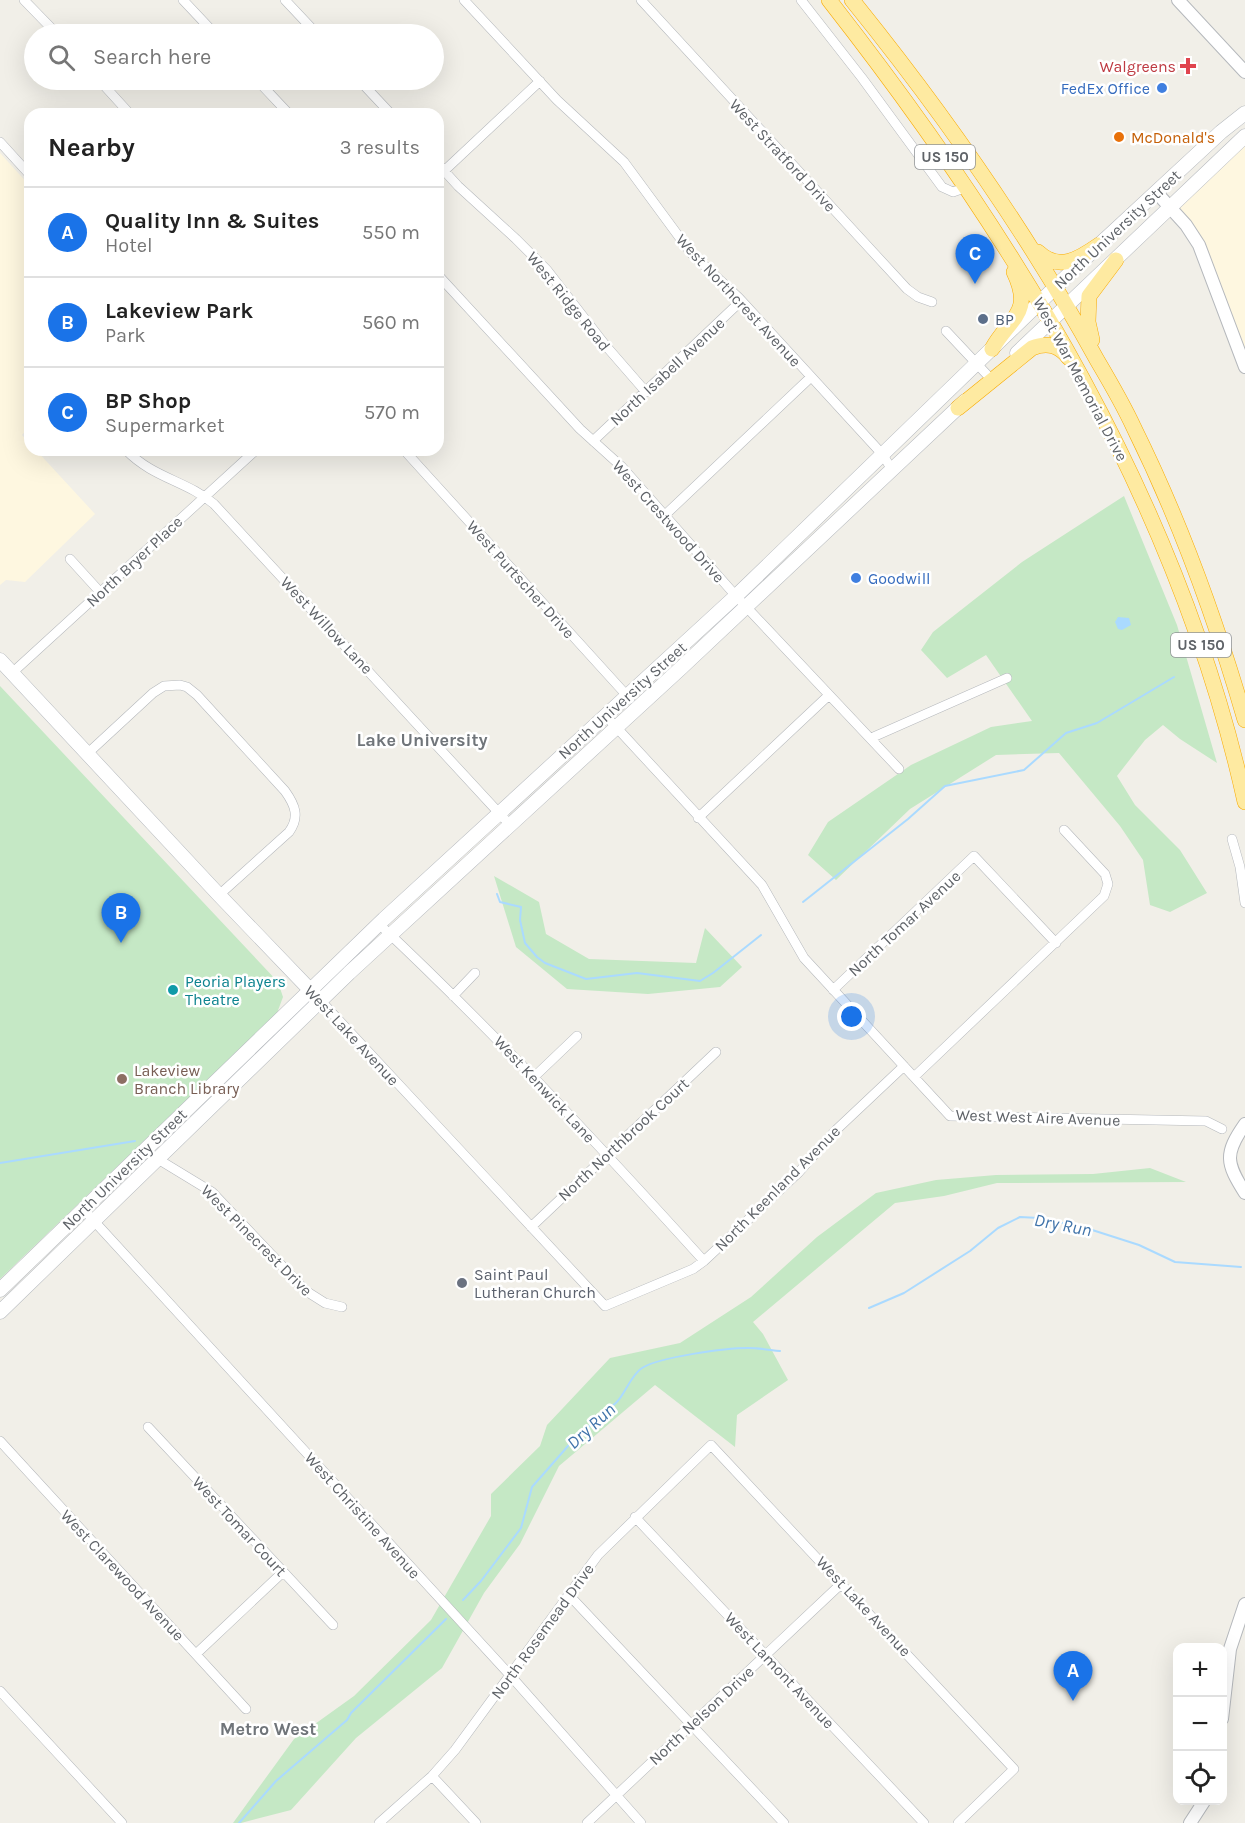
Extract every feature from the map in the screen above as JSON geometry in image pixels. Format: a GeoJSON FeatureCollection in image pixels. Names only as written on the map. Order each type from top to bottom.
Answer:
{"type":"FeatureCollection","features":[{"type":"Feature","properties":{"kind":"highway","name":"West War Memorial Drive"},"geometry":{"type":"LineString","coordinates":[[830,0],[966,188],[1040,302],[1078,367],[1141,494],[1187,606],[1220,703],[1245,802]]}},
{"type":"Feature","properties":{"kind":"highway","name":"West War Memorial Drive"},"geometry":{"type":"LineString","coordinates":[[852,0],[956,134],[1025,236],[1068,306],[1152,464],[1198,578],[1245,720]]}},
{"type":"Feature","properties":{"kind":"highway"},"geometry":{"type":"LineString","coordinates":[[966,188],[1004,253],[1021,293],[1018,314],[992,349]]}},
{"type":"Feature","properties":{"kind":"highway"},"geometry":{"type":"LineString","coordinates":[[1025,236],[1042,256],[1056,262],[1072,262],[1099,245]]}},
{"type":"Feature","properties":{"kind":"highway"},"geometry":{"type":"LineString","coordinates":[[1116,260],[1090,294],[1088,322],[1092,339],[1132,424]]}},
{"type":"Feature","properties":{"kind":"highway"},"geometry":{"type":"LineString","coordinates":[[958,408],[1029,350],[1044,344],[1062,350],[1078,367]]}},
{"type":"Feature","properties":{"kind":"main road","name":"North University Street"},"geometry":{"type":"LineString","coordinates":[[0,1311],[391,934],[617,728],[882,455],[1099,245],[1245,113]]}},
{"type":"Feature","properties":{"kind":"main road","name":"North University Street"},"geometry":{"type":"LineString","coordinates":[[991,379],[1245,136]]}},
{"type":"Feature","properties":{"kind":"main road"},"geometry":{"type":"LineString","coordinates":[[1170,208],[1175,192],[1200,166],[1216,137]]}},
{"type":"Feature","properties":{"kind":"main road","name":"North University Street"},"geometry":{"type":"LineString","coordinates":[[0,1290],[310,990],[498,813],[627,695],[741,601],[892,470],[958,408]]}},
{"type":"Feature","properties":{"kind":"main road","name":"West Lake Avenue"},"geometry":{"type":"LineString","coordinates":[[0,660],[219,896],[321,1001]]}},
{"type":"Feature","properties":{"kind":"street"},"geometry":{"type":"LineString","coordinates":[[24,0],[47,24]]}},
{"type":"Feature","properties":{"kind":"street"},"geometry":{"type":"LineString","coordinates":[[183,0],[206,24]]}},
{"type":"Feature","properties":{"kind":"street"},"geometry":{"type":"LineString","coordinates":[[285,0],[308,24]]}},
{"type":"Feature","properties":{"kind":"street","name":"West Northcrest Avenue"},"geometry":{"type":"LineString","coordinates":[[464,0],[570,113],[624,162],[691,253],[741,301],[812,377],[882,455],[892,470]]}},
{"type":"Feature","properties":{"kind":"street","name":"West Stratford Drive"},"geometry":{"type":"LineString","coordinates":[[641,0],[897,279],[913,294],[932,302]]}},
{"type":"Feature","properties":{"kind":"street"},"geometry":{"type":"LineString","coordinates":[[801,0],[942,187],[953,192],[966,188]]}},
{"type":"Feature","properties":{"kind":"street"},"geometry":{"type":"LineString","coordinates":[[1178,0],[1245,72]]}},
{"type":"Feature","properties":{"kind":"street"},"geometry":{"type":"LineString","coordinates":[[444,164],[540,81]]}},
{"type":"Feature","properties":{"kind":"street"},"geometry":{"type":"LineString","coordinates":[[108,90],[125,108]]}},
{"type":"Feature","properties":{"kind":"street"},"geometry":{"type":"LineString","coordinates":[[266,90],[283,108]]}},
{"type":"Feature","properties":{"kind":"street"},"geometry":{"type":"LineString","coordinates":[[369,90],[386,108]]}},
{"type":"Feature","properties":{"kind":"street"},"geometry":{"type":"LineString","coordinates":[[0,142],[24,168]]}},
{"type":"Feature","properties":{"kind":"street","name":"West Ridge Road"},"geometry":{"type":"LineString","coordinates":[[444,170],[547,270],[606,346],[646,392]]}},
{"type":"Feature","properties":{"kind":"street"},"geometry":{"type":"LineString","coordinates":[[1156,192],[1190,230],[1199,245],[1245,367]]}},
{"type":"Feature","properties":{"kind":"street","name":"West Crestwood Drive"},"geometry":{"type":"LineString","coordinates":[[444,281],[593,441],[622,467],[741,601],[899,769]]}},
{"type":"Feature","properties":{"kind":"street","name":"North Isabell Avenue"},"geometry":{"type":"LineString","coordinates":[[593,441],[741,301]]}},
{"type":"Feature","properties":{"kind":"street"},"geometry":{"type":"LineString","coordinates":[[946,331],[991,379]]}},
{"type":"Feature","properties":{"kind":"street"},"geometry":{"type":"LineString","coordinates":[[665,515],[812,377]]}},
{"type":"Feature","properties":{"kind":"street","name":"West Willow Lane"},"geometry":{"type":"LineString","coordinates":[[133,456],[150,470],[205,496],[260,552],[510,825]]}},
{"type":"Feature","properties":{"kind":"street","name":"North Bryer Place"},"geometry":{"type":"LineString","coordinates":[[12,673],[249,456]]}},
{"type":"Feature","properties":{"kind":"street","name":"West Purtscher Drive"},"geometry":{"type":"LineString","coordinates":[[409,456],[638,707]]}},
{"type":"Feature","properties":{"kind":"street"},"geometry":{"type":"LineString","coordinates":[[70,559],[100,592]]}},
{"type":"Feature","properties":{"kind":"street"},"geometry":{"type":"LineString","coordinates":[[870,738],[1007,678]]}},
{"type":"Feature","properties":{"kind":"street"},"geometry":{"type":"LineString","coordinates":[[87,754],[147,697],[164,686],[178,684],[187,687],[211,710],[285,791],[296,813],[295,822],[289,832],[219,896]]}},
{"type":"Feature","properties":{"kind":"street"},"geometry":{"type":"LineString","coordinates":[[698,818],[829,695]]}},
{"type":"Feature","properties":{"kind":"street","name":"West West Aire Avenue"},"geometry":{"type":"LineString","coordinates":[[605,715],[762,885],[797,947],[833,990],[950,1116],[1206,1121],[1222,1129]]}},
{"type":"Feature","properties":{"kind":"street"},"geometry":{"type":"LineString","coordinates":[[914,1077],[1104,896],[1108,884],[1105,874],[1064,830]]}},
{"type":"Feature","properties":{"kind":"street"},"geometry":{"type":"LineString","coordinates":[[1232,839],[1240,867],[1245,903]]}},
{"type":"Feature","properties":{"kind":"street","name":"North Tomar Avenue"},"geometry":{"type":"LineString","coordinates":[[833,990],[974,856],[1056,943]]}},
{"type":"Feature","properties":{"kind":"street","name":"West Kenwick Lane"},"geometry":{"type":"LineString","coordinates":[[379,924],[491,1032],[607,1154],[704,1261]]}},
{"type":"Feature","properties":{"kind":"street"},"geometry":{"type":"LineString","coordinates":[[453,996],[475,973]]}},
{"type":"Feature","properties":{"kind":"street","name":"West Lake Avenue"},"geometry":{"type":"LineString","coordinates":[[321,1001],[605,1306]]}},
{"type":"Feature","properties":{"kind":"street"},"geometry":{"type":"LineString","coordinates":[[534,1077],[577,1036]]}},
{"type":"Feature","properties":{"kind":"street","name":"North Northbrook Court"},"geometry":{"type":"LineString","coordinates":[[531,1227],[716,1052]]}},
{"type":"Feature","properties":{"kind":"street","name":"North Keenland Avenue"},"geometry":{"type":"LineString","coordinates":[[605,1306],[693,1269],[704,1261],[799,1172],[836,1131],[904,1066]]}},
{"type":"Feature","properties":{"kind":"street"},"geometry":{"type":"LineString","coordinates":[[1245,1124],[1233,1141],[1229,1154],[1231,1171],[1245,1193]]}},
{"type":"Feature","properties":{"kind":"street","name":"West Pinecrest Drive"},"geometry":{"type":"LineString","coordinates":[[143,1150],[212,1192],[309,1294],[329,1305],[342,1307]]}},
{"type":"Feature","properties":{"kind":"street","name":"West Christine Avenue"},"geometry":{"type":"LineString","coordinates":[[83,1209],[509,1674],[641,1823]]}},
{"type":"Feature","properties":{"kind":"street","name":"West Tomar Court"},"geometry":{"type":"LineString","coordinates":[[148,1427],[333,1625]]}},
{"type":"Feature","properties":{"kind":"street","name":"West Clarewood Avenue"},"geometry":{"type":"LineString","coordinates":[[0,1442],[246,1709]]}},
{"type":"Feature","properties":{"kind":"street","name":"West Lake Avenue"},"geometry":{"type":"LineString","coordinates":[[711,1445],[1014,1769],[958,1823]]}},
{"type":"Feature","properties":{"kind":"street","name":"North Rosemead Drive"},"geometry":{"type":"LineString","coordinates":[[379,1823],[432,1776],[455,1750],[598,1555],[711,1445]]}},
{"type":"Feature","properties":{"kind":"street","name":"West Lamont Avenue"},"geometry":{"type":"LineString","coordinates":[[635,1517],[924,1823]]}},
{"type":"Feature","properties":{"kind":"street"},"geometry":{"type":"LineString","coordinates":[[196,1654],[283,1572]]}},
{"type":"Feature","properties":{"kind":"street","name":"North Nelson Drive"},"geometry":{"type":"LineString","coordinates":[[587,1823],[842,1583]]}},
{"type":"Feature","properties":{"kind":"street"},"geometry":{"type":"LineString","coordinates":[[568,1594],[784,1823]]}},
{"type":"Feature","properties":{"kind":"street"},"geometry":{"type":"LineString","coordinates":[[1224,1697],[1229,1652],[1245,1604]]}},
{"type":"Feature","properties":{"kind":"street"},"geometry":{"type":"LineString","coordinates":[[0,1691],[122,1823]]}},
{"type":"Feature","properties":{"kind":"street"},"geometry":{"type":"LineString","coordinates":[[432,1776],[476,1823]]}},
{"type":"Feature","properties":{"kind":"street"},"geometry":{"type":"LineString","coordinates":[[1190,1823],[1202,1805]]}},
{"type":"Feature","properties":{"kind":"shaded area"},"geometry":{"type":"Polygon","coordinates":[[[1245,136],[1245,367],[1209,270],[1170,208],[1245,136]]]}},
{"type":"Feature","properties":{"kind":"shaded area"},"geometry":{"type":"Polygon","coordinates":[[[0,153],[24,179],[24,433],[22,435],[24,456],[42,456],[95,514],[25,582],[6,580],[0,585],[0,153]]]}},
{"type":"Feature","properties":{"kind":"green space"},"geometry":{"type":"Polygon","coordinates":[[[1124,496],[1177,625],[1217,763],[1163,725],[1145,740],[1117,776],[1135,805],[1180,850],[1207,893],[1170,912],[1150,905],[1143,860],[1120,826],[1059,753],[996,755],[910,809],[836,880],[808,855],[828,822],[911,765],[991,727],[1032,721],[986,655],[947,678],[921,650],[933,632],[1022,562],[1124,496]]]}},
{"type":"Feature","properties":{"kind":"green space"},"geometry":{"type":"Polygon","coordinates":[[[0,686],[278,982],[283,997],[277,1013],[0,1279],[0,686]]]}},
{"type":"Feature","properties":{"kind":"green space"},"geometry":{"type":"Polygon","coordinates":[[[494,876],[539,902],[546,934],[589,959],[696,963],[705,928],[742,967],[720,987],[648,994],[567,989],[516,947],[494,876]]]}},
{"type":"Feature","properties":{"kind":"green space"},"geometry":{"type":"Polygon","coordinates":[[[1150,1168],[1186,1182],[997,1183],[944,1196],[895,1203],[753,1322],[763,1334],[788,1380],[737,1415],[735,1447],[655,1385],[559,1466],[520,1544],[484,1593],[442,1668],[356,1738],[291,1810],[233,1823],[294,1739],[354,1696],[431,1620],[491,1516],[491,1494],[540,1446],[547,1425],[610,1358],[680,1343],[751,1297],[817,1237],[876,1193],[936,1180],[996,1175],[1093,1174],[1150,1168]]]}},
{"type":"Feature","properties":{"kind":"water"},"geometry":{"type":"Polygon","coordinates":[[[1118,617],[1129,618],[1131,625],[1122,630],[1118,629],[1115,622],[1118,617]]]}},
{"type":"Feature","properties":{"kind":"waterway"},"geometry":{"type":"LineString","coordinates":[[803,902],[908,819],[945,786],[1024,770],[1066,733],[1097,723],[1174,677]]}},
{"type":"Feature","properties":{"kind":"waterway"},"geometry":{"type":"LineString","coordinates":[[497,894],[500,902],[521,907],[520,920],[525,943],[537,957],[545,963],[586,979],[637,973],[700,981],[761,935]]}},
{"type":"Feature","properties":{"kind":"waterway"},"geometry":{"type":"LineString","coordinates":[[0,1163],[135,1141]]}},
{"type":"Feature","properties":{"kind":"waterway","name":"Dry Run"},"geometry":{"type":"LineString","coordinates":[[869,1308],[904,1293],[970,1251],[998,1228],[1020,1217],[1039,1218],[1086,1228],[1139,1245],[1175,1262],[1241,1267]]}},
{"type":"Feature","properties":{"kind":"waterway","name":"Dry Run"},"geometry":{"type":"LineString","coordinates":[[463,1600],[481,1581],[521,1528],[532,1487],[568,1446],[619,1400],[633,1377],[642,1368],[663,1360],[709,1351],[748,1348],[780,1351]]}},
{"type":"Feature","properties":{"kind":"waterway","name":"Dry Run"},"geometry":{"type":"LineString","coordinates":[[239,1823],[276,1781],[347,1720],[351,1713],[446,1619]]}},
{"type":"Feature","properties":{"kind":"place","name":"Walgreens"},"geometry":{"type":"Point","coordinates":[1188,66]}},
{"type":"Feature","properties":{"kind":"place","name":"FedEx Office"},"geometry":{"type":"Point","coordinates":[1162,88]}},
{"type":"Feature","properties":{"kind":"place","name":"McDonald's"},"geometry":{"type":"Point","coordinates":[1119,137]}},
{"type":"Feature","properties":{"kind":"place","name":"BP Shop"},"geometry":{"type":"Point","coordinates":[975,284]}},
{"type":"Feature","properties":{"kind":"place","name":"BP"},"geometry":{"type":"Point","coordinates":[983,319]}},
{"type":"Feature","properties":{"kind":"place","name":"Goodwill"},"geometry":{"type":"Point","coordinates":[856,578]}},
{"type":"Feature","properties":{"kind":"place","name":"Lakeview Park"},"geometry":{"type":"Point","coordinates":[121,943]}},
{"type":"Feature","properties":{"kind":"place","name":"Peoria Players Theatre"},"geometry":{"type":"Point","coordinates":[173,990]}},
{"type":"Feature","properties":{"kind":"place","name":"Lakeview Branch Library"},"geometry":{"type":"Point","coordinates":[122,1079]}},
{"type":"Feature","properties":{"kind":"place","name":"Saint Paul Lutheran Church"},"geometry":{"type":"Point","coordinates":[462,1283]}},
{"type":"Feature","properties":{"kind":"place","name":"Quality Inn & Suites"},"geometry":{"type":"Point","coordinates":[1073,1701]}},
{"type":"Feature","properties":{"kind":"district","name":"Lake University"},"geometry":{"type":"Point","coordinates":[422,740]}},
{"type":"Feature","properties":{"kind":"district","name":"Metro West"},"geometry":{"type":"Point","coordinates":[268,1729]}}]}
